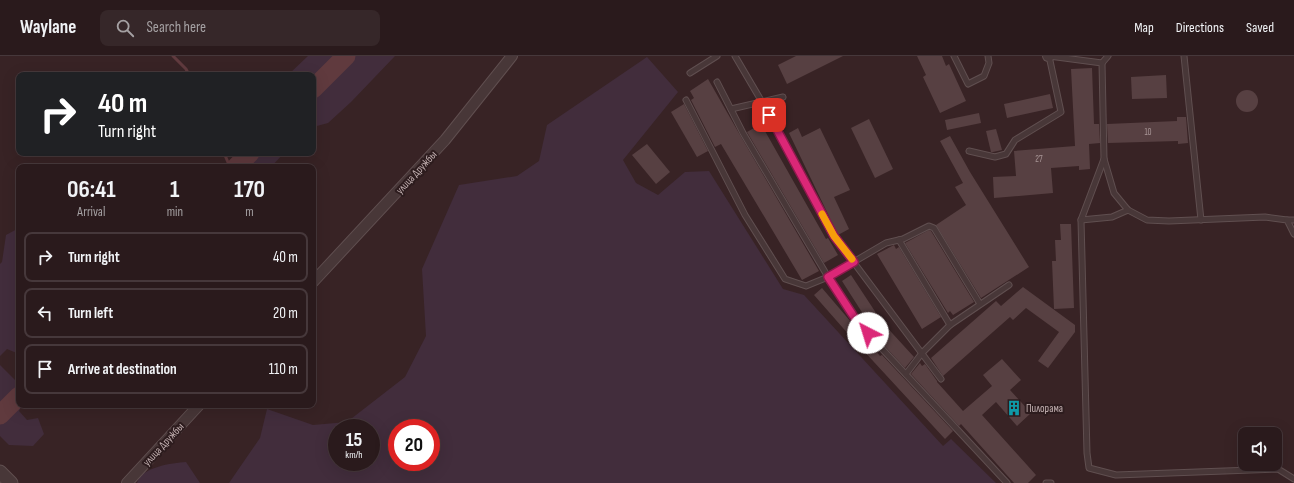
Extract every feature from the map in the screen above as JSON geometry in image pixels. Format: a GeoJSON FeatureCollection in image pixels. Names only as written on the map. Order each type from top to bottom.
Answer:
{"type":"FeatureCollection","features":[{"type":"Feature","properties":{"kind":"street","name":"улица Дружбы"},"geometry":{"type":"LineString","coordinates":[[316,279],[445,140],[512,56]]}},
{"type":"Feature","properties":{"kind":"street","name":"улица Дружбы"},"geometry":{"type":"LineString","coordinates":[[127,483],[196,408]]}},
{"type":"Feature","properties":{"kind":"street"},"geometry":{"type":"LineString","coordinates":[[0,472],[12,483]]}},
{"type":"Feature","properties":{"kind":"lane"},"geometry":{"type":"LineString","coordinates":[[690,73],[717,56]]}},
{"type":"Feature","properties":{"kind":"lane"},"geometry":{"type":"LineString","coordinates":[[735,56],[762,102],[834,236],[941,379]]}},
{"type":"Feature","properties":{"kind":"lane"},"geometry":{"type":"LineString","coordinates":[[954,56],[968,84],[984,76],[989,63],[988,56]]}},
{"type":"Feature","properties":{"kind":"lane"},"geometry":{"type":"LineString","coordinates":[[969,151],[995,157],[1006,154],[1015,140],[1061,112],[1048,56],[1102,63]]}},
{"type":"Feature","properties":{"kind":"lane"},"geometry":{"type":"LineString","coordinates":[[1108,56],[1102,63],[1104,159],[1114,193],[1128,210],[1147,220],[1170,221],[1265,217],[1294,220]]}},
{"type":"Feature","properties":{"kind":"lane"},"geometry":{"type":"LineString","coordinates":[[1184,56],[1202,220]]}},
{"type":"Feature","properties":{"kind":"lane"},"geometry":{"type":"LineString","coordinates":[[718,82],[743,133],[828,277],[858,323],[1007,483]]}},
{"type":"Feature","properties":{"kind":"lane"},"geometry":{"type":"LineString","coordinates":[[731,108],[783,97]]}},
{"type":"Feature","properties":{"kind":"lane"},"geometry":{"type":"LineString","coordinates":[[686,100],[745,214],[785,279],[806,286],[828,277],[886,243],[903,239],[929,226],[934,228],[980,304]]}},
{"type":"Feature","properties":{"kind":"lane"},"geometry":{"type":"LineString","coordinates":[[1104,159],[1081,220],[1087,453],[1089,468],[1116,476],[1278,469],[1294,479]]}},
{"type":"Feature","properties":{"kind":"lane"},"geometry":{"type":"LineString","coordinates":[[1081,220],[1112,217],[1128,210]]}},
{"type":"Feature","properties":{"kind":"lane"},"geometry":{"type":"LineString","coordinates":[[1287,220],[1294,234]]}},
{"type":"Feature","properties":{"kind":"lane"},"geometry":{"type":"LineString","coordinates":[[899,240],[950,325]]}},
{"type":"Feature","properties":{"kind":"lane"},"geometry":{"type":"LineString","coordinates":[[906,374],[922,353],[950,325],[1009,286]]}},
{"type":"Feature","properties":{"kind":"lane"},"geometry":{"type":"LineString","coordinates":[[1046,483],[1051,483]]}},
{"type":"Feature","properties":{"kind":"shaded area"},"geometry":{"type":"Polygon","coordinates":[[[308,56],[395,56],[351,102],[328,123],[316,126],[316,72],[291,72],[308,56]]]}},
{"type":"Feature","properties":{"kind":"shaded area"},"geometry":{"type":"Polygon","coordinates":[[[647,57],[678,92],[623,160],[636,183],[658,195],[685,172],[709,171],[783,289],[804,295],[943,446],[951,439],[996,483],[229,483],[260,438],[267,409],[313,425],[328,424],[328,471],[380,471],[380,419],[351,419],[405,377],[426,336],[422,269],[459,185],[517,176],[539,161],[547,125],[647,57]]]}},
{"type":"Feature","properties":{"kind":"shaded area"},"geometry":{"type":"Polygon","coordinates":[[[240,156],[281,156],[274,164],[233,164],[240,156]]]}},
{"type":"Feature","properties":{"kind":"shaded area"},"geometry":{"type":"Polygon","coordinates":[[[16,230],[16,353],[7,349],[0,356],[0,264],[2,262],[6,235],[16,230]]]}},
{"type":"Feature","properties":{"kind":"shaded area"},"geometry":{"type":"Polygon","coordinates":[[[0,365],[16,381],[16,408],[20,408],[19,411],[27,420],[38,418],[44,434],[33,446],[9,445],[0,436],[0,365]]]}},
{"type":"Feature","properties":{"kind":"shaded area"},"geometry":{"type":"Polygon","coordinates":[[[186,462],[200,483],[137,483],[144,473],[158,467],[173,463],[186,462]]]}},
{"type":"Feature","properties":{"kind":"building"},"geometry":{"type":"Polygon","coordinates":[[[796,56],[843,56],[787,84],[778,65],[796,56]]]}},
{"type":"Feature","properties":{"kind":"building"},"geometry":{"type":"Polygon","coordinates":[[[917,56],[942,56],[946,66],[949,64],[966,101],[940,113],[923,77],[926,75],[917,56]]]}},
{"type":"Feature","properties":{"kind":"building"},"geometry":{"type":"Polygon","coordinates":[[[1092,68],[1094,124],[1099,124],[1100,143],[1089,144],[1090,169],[1079,170],[1079,166],[1051,168],[1053,193],[994,198],[993,177],[1016,176],[1014,151],[1075,146],[1071,69],[1092,68]]]}},
{"type":"Feature","properties":{"kind":"building"},"geometry":{"type":"Polygon","coordinates":[[[1166,75],[1167,98],[1132,99],[1131,77],[1166,75]]]}},
{"type":"Feature","properties":{"kind":"building"},"geometry":{"type":"Polygon","coordinates":[[[708,79],[819,271],[802,280],[721,144],[715,147],[691,100],[694,98],[690,91],[708,79]]]}},
{"type":"Feature","properties":{"kind":"building"},"geometry":{"type":"Polygon","coordinates":[[[1247,90],[1255,93],[1258,101],[1255,109],[1247,112],[1239,109],[1236,101],[1239,93],[1247,90]]]}},
{"type":"Feature","properties":{"kind":"building"},"geometry":{"type":"Polygon","coordinates":[[[1050,94],[1053,108],[1007,118],[1004,104],[1050,94]]]}},
{"type":"Feature","properties":{"kind":"building"},"geometry":{"type":"Polygon","coordinates":[[[684,104],[708,151],[697,157],[671,112],[684,104]]]}},
{"type":"Feature","properties":{"kind":"building"},"geometry":{"type":"Polygon","coordinates":[[[979,113],[981,123],[947,130],[945,120],[979,113]]]}},
{"type":"Feature","properties":{"kind":"building"},"geometry":{"type":"Polygon","coordinates":[[[1177,117],[1186,117],[1188,143],[1178,144],[1178,141],[1108,143],[1107,124],[1177,121],[1177,117]]]}},
{"type":"Feature","properties":{"kind":"building"},"geometry":{"type":"Polygon","coordinates":[[[869,119],[893,169],[875,178],[851,128],[869,119]]]}},
{"type":"Feature","properties":{"kind":"building"},"geometry":{"type":"Polygon","coordinates":[[[761,124],[826,239],[828,238],[838,255],[824,263],[747,132],[761,124]]]}},
{"type":"Feature","properties":{"kind":"building"},"geometry":{"type":"Polygon","coordinates":[[[798,128],[802,137],[820,128],[850,190],[834,197],[849,229],[838,235],[789,133],[798,128]]]}},
{"type":"Feature","properties":{"kind":"building"},"geometry":{"type":"Polygon","coordinates":[[[996,129],[1002,150],[991,152],[986,131],[996,129]]]}},
{"type":"Feature","properties":{"kind":"building"},"geometry":{"type":"Polygon","coordinates":[[[950,136],[970,172],[1029,267],[981,298],[936,225],[966,205],[955,187],[963,183],[940,141],[950,136]]]}},
{"type":"Feature","properties":{"kind":"building"},"geometry":{"type":"Polygon","coordinates":[[[647,144],[670,172],[656,184],[632,155],[647,144]]]}},
{"type":"Feature","properties":{"kind":"building"},"geometry":{"type":"Polygon","coordinates":[[[1060,224],[1071,224],[1074,308],[1054,309],[1052,261],[1056,261],[1055,240],[1061,240],[1060,224]]]}},
{"type":"Feature","properties":{"kind":"building"},"geometry":{"type":"Polygon","coordinates":[[[929,230],[974,302],[953,315],[950,311],[948,313],[905,243],[929,230]]]}},
{"type":"Feature","properties":{"kind":"building"},"geometry":{"type":"Polygon","coordinates":[[[894,245],[896,249],[899,247],[941,317],[922,329],[877,254],[894,245]]]}},
{"type":"Feature","properties":{"kind":"building"},"geometry":{"type":"Polygon","coordinates":[[[851,275],[882,322],[914,357],[905,368],[881,342],[842,281],[851,275]]]}},
{"type":"Feature","properties":{"kind":"building"},"geometry":{"type":"Polygon","coordinates":[[[1023,287],[1075,325],[1075,332],[1048,368],[1038,361],[1059,332],[1026,308],[1013,320],[1010,317],[943,376],[931,358],[996,301],[1001,306],[1023,287]]]}},
{"type":"Feature","properties":{"kind":"building"},"geometry":{"type":"Polygon","coordinates":[[[822,288],[880,356],[882,355],[953,431],[945,439],[814,295],[822,288]]]}},
{"type":"Feature","properties":{"kind":"building"},"geometry":{"type":"Polygon","coordinates":[[[1002,359],[1021,380],[1010,390],[1031,413],[1017,426],[996,402],[982,415],[1036,475],[1028,483],[1014,483],[961,424],[959,426],[911,374],[920,363],[922,366],[925,364],[937,382],[963,411],[992,386],[983,375],[1002,359]]]}},
{"type":"Feature","properties":{"kind":"waterway"},"geometry":{"type":"LineString","coordinates":[[173,56],[188,72]]}},
{"type":"Feature","properties":{"kind":"waterway"},"geometry":{"type":"LineString","coordinates":[[316,86],[346,56]]}},
{"type":"Feature","properties":{"kind":"waterway"},"geometry":{"type":"LineString","coordinates":[[225,156],[229,164]]}},
{"type":"Feature","properties":{"kind":"waterway"},"geometry":{"type":"LineString","coordinates":[[239,164],[247,156]]}},
{"type":"Feature","properties":{"kind":"waterway"},"geometry":{"type":"LineString","coordinates":[[0,415],[16,399]]}},
{"type":"Feature","properties":{"kind":"slow traffic"},"geometry":{"type":"LineString","coordinates":[[822,214],[834,236],[852,259]]}},
{"type":"Feature","properties":{"kind":"place","name":"Пилорама"},"geometry":{"type":"Point","coordinates":[1014,408]}},
{"type":"Feature","properties":{"kind":"route"},"geometry":{"type":"LineString","coordinates":[[769,115],[834,236],[854,262],[828,277],[858,323],[868,333]]}}]}
